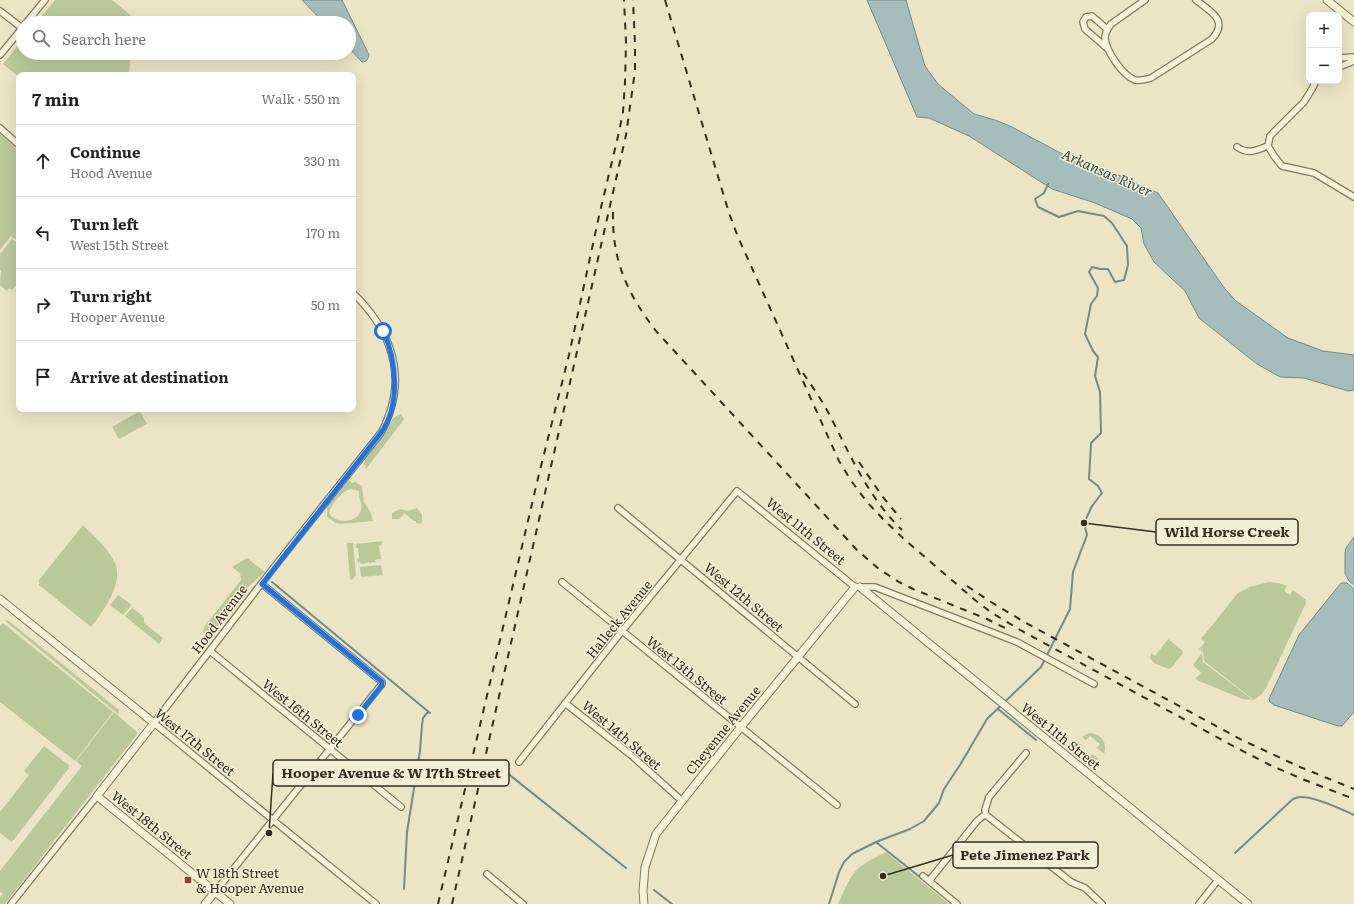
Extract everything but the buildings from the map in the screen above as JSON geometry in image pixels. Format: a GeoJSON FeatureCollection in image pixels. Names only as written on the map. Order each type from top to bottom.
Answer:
{"type":"FeatureCollection","features":[{"type":"Feature","properties":{"kind":"street"},"geometry":{"type":"LineString","coordinates":[[32,16],[45,0]]}},
{"type":"Feature","properties":{"kind":"street"},"geometry":{"type":"LineString","coordinates":[[1108,50],[1105,38],[1107,28],[1114,20],[1145,0]]}},
{"type":"Feature","properties":{"kind":"street"},"geometry":{"type":"LineString","coordinates":[[1107,28],[1092,16],[1086,17],[1083,22],[1085,29],[1108,50],[1121,70],[1128,76],[1134,80],[1151,78],[1212,40],[1217,34],[1219,21],[1196,0]]}},
{"type":"Feature","properties":{"kind":"street"},"geometry":{"type":"LineString","coordinates":[[1327,0],[1354,22]]}},
{"type":"Feature","properties":{"kind":"street"},"geometry":{"type":"LineString","coordinates":[[0,10],[16,23]]}},
{"type":"Feature","properties":{"kind":"street"},"geometry":{"type":"LineString","coordinates":[[0,55],[16,35]]}},
{"type":"Feature","properties":{"kind":"street"},"geometry":{"type":"LineString","coordinates":[[1342,58],[1354,57]]}},
{"type":"Feature","properties":{"kind":"street"},"geometry":{"type":"LineString","coordinates":[[1342,66],[1354,61]]}},
{"type":"Feature","properties":{"kind":"street"},"geometry":{"type":"LineString","coordinates":[[1314,84],[1304,102],[1270,136],[1268,146],[1282,166],[1314,173],[1354,197]]}},
{"type":"Feature","properties":{"kind":"street"},"geometry":{"type":"LineString","coordinates":[[0,128],[16,142]]}},
{"type":"Feature","properties":{"kind":"street"},"geometry":{"type":"LineString","coordinates":[[1237,147],[1244,151],[1250,152],[1268,146]]}},
{"type":"Feature","properties":{"kind":"street","name":"Hood Avenue"},"geometry":{"type":"LineString","coordinates":[[11,904],[383,430],[394,398],[395,375],[390,348],[380,325],[356,296]]}},
{"type":"Feature","properties":{"kind":"street","name":"Halleck Avenue"},"geometry":{"type":"LineString","coordinates":[[518,762],[622,631],[682,560],[737,491]]}},
{"type":"Feature","properties":{"kind":"street","name":"West 11th Street"},"geometry":{"type":"LineString","coordinates":[[737,491],[956,666],[1248,904]]}},
{"type":"Feature","properties":{"kind":"street","name":"West 12th Street"},"geometry":{"type":"LineString","coordinates":[[618,508],[855,704]]}},
{"type":"Feature","properties":{"kind":"street","name":"West 13th Street"},"geometry":{"type":"LineString","coordinates":[[562,582],[740,728],[837,805]]}},
{"type":"Feature","properties":{"kind":"street"},"geometry":{"type":"LineString","coordinates":[[205,904],[382,684],[382,682],[262,584]]}},
{"type":"Feature","properties":{"kind":"street"},"geometry":{"type":"LineString","coordinates":[[858,587],[875,588],[1017,642],[1094,684]]}},
{"type":"Feature","properties":{"kind":"street","name":"Cheyenne Avenue"},"geometry":{"type":"LineString","coordinates":[[644,904],[643,891],[645,867],[656,834],[681,800],[797,657],[858,587]]}},
{"type":"Feature","properties":{"kind":"street","name":"West 17th Street"},"geometry":{"type":"LineString","coordinates":[[0,599],[376,904]]}},
{"type":"Feature","properties":{"kind":"street","name":"West 16th Street"},"geometry":{"type":"LineString","coordinates":[[210,651],[401,807]]}},
{"type":"Feature","properties":{"kind":"street","name":"West 14th Street"},"geometry":{"type":"LineString","coordinates":[[565,703],[631,755],[681,800]]}},
{"type":"Feature","properties":{"kind":"street"},"geometry":{"type":"LineString","coordinates":[[1026,753],[989,797],[985,810],[986,815],[1071,882],[1085,888],[1102,904]]}},
{"type":"Feature","properties":{"kind":"street","name":"West 18th Street"},"geometry":{"type":"LineString","coordinates":[[97,796],[230,904]]}},
{"type":"Feature","properties":{"kind":"street"},"geometry":{"type":"LineString","coordinates":[[929,881],[977,821],[986,815]]}},
{"type":"Feature","properties":{"kind":"street"},"geometry":{"type":"LineString","coordinates":[[487,874],[523,904]]}},
{"type":"Feature","properties":{"kind":"street"},"geometry":{"type":"LineString","coordinates":[[922,876],[957,904]]}},
{"type":"Feature","properties":{"kind":"street"},"geometry":{"type":"LineString","coordinates":[[1200,904],[1218,880]]}},
{"type":"Feature","properties":{"kind":"green space"},"geometry":{"type":"Polygon","coordinates":[[[55,0],[112,0],[132,16],[42,16],[55,0]]]}},
{"type":"Feature","properties":{"kind":"green space"},"geometry":{"type":"Polygon","coordinates":[[[16,48],[16,60],[130,60],[129,72],[16,72],[16,75],[3,64],[16,48]]]}},
{"type":"Feature","properties":{"kind":"green space"},"geometry":{"type":"Polygon","coordinates":[[[0,133],[16,149],[16,240],[11,236],[0,250],[0,133]]]}},
{"type":"Feature","properties":{"kind":"green space"},"geometry":{"type":"Polygon","coordinates":[[[12,239],[16,242],[16,285],[12,290],[9,288],[7,291],[0,285],[0,254],[12,239]]]}},
{"type":"Feature","properties":{"kind":"green space"},"geometry":{"type":"Polygon","coordinates":[[[138,412],[141,412],[147,424],[119,439],[112,427],[138,412]]]}},
{"type":"Feature","properties":{"kind":"green space"},"geometry":{"type":"Polygon","coordinates":[[[401,414],[404,419],[366,469],[364,464],[365,459],[387,431],[393,418],[401,414]]]}},
{"type":"Feature","properties":{"kind":"green space"},"geometry":{"type":"Polygon","coordinates":[[[349,480],[352,483],[355,482],[362,486],[364,502],[371,513],[373,521],[341,524],[336,523],[327,517],[327,507],[349,480]],[[351,489],[341,495],[330,509],[329,513],[332,517],[341,521],[346,521],[359,515],[361,503],[359,491],[351,489]]]}},
{"type":"Feature","properties":{"kind":"green space"},"geometry":{"type":"Polygon","coordinates":[[[417,508],[422,515],[422,522],[420,524],[416,523],[416,521],[404,513],[399,519],[392,519],[392,513],[400,509],[408,511],[417,508]]]}},
{"type":"Feature","properties":{"kind":"green space"},"geometry":{"type":"Polygon","coordinates":[[[83,525],[109,552],[115,563],[117,571],[115,588],[111,597],[91,627],[39,585],[39,580],[83,525]]]}},
{"type":"Feature","properties":{"kind":"green space"},"geometry":{"type":"Polygon","coordinates":[[[383,541],[379,546],[381,559],[375,560],[376,562],[369,563],[369,561],[368,563],[358,563],[358,548],[356,548],[356,544],[383,541]]]}},
{"type":"Feature","properties":{"kind":"green space"},"geometry":{"type":"Polygon","coordinates":[[[347,543],[353,543],[356,575],[352,580],[350,579],[347,543]]]}},
{"type":"Feature","properties":{"kind":"green space"},"geometry":{"type":"Polygon","coordinates":[[[247,558],[265,572],[249,586],[210,637],[203,632],[204,627],[241,580],[240,573],[232,567],[247,558]]]}},
{"type":"Feature","properties":{"kind":"green space"},"geometry":{"type":"Polygon","coordinates":[[[381,565],[383,575],[361,577],[360,567],[381,565]]]}},
{"type":"Feature","properties":{"kind":"green space"},"geometry":{"type":"Polygon","coordinates":[[[1269,582],[1287,586],[1284,591],[1290,595],[1293,590],[1306,600],[1306,603],[1266,688],[1262,694],[1254,700],[1204,661],[1203,652],[1199,649],[1205,642],[1201,639],[1238,593],[1250,587],[1269,582]]]}},
{"type":"Feature","properties":{"kind":"green space"},"geometry":{"type":"Polygon","coordinates":[[[118,595],[131,604],[123,615],[110,605],[118,595]]]}},
{"type":"Feature","properties":{"kind":"green space"},"geometry":{"type":"Polygon","coordinates":[[[132,608],[144,617],[144,623],[163,638],[159,644],[125,616],[132,608]]]}},
{"type":"Feature","properties":{"kind":"green space"},"geometry":{"type":"Polygon","coordinates":[[[4,620],[9,621],[119,710],[118,714],[4,620]]]}},
{"type":"Feature","properties":{"kind":"green space"},"geometry":{"type":"Polygon","coordinates":[[[3,623],[113,712],[75,761],[0,702],[0,626],[3,623]]]}},
{"type":"Feature","properties":{"kind":"green space"},"geometry":{"type":"Polygon","coordinates":[[[1168,639],[1182,650],[1183,653],[1169,669],[1154,663],[1150,658],[1151,653],[1155,656],[1168,639]]]}},
{"type":"Feature","properties":{"kind":"green space"},"geometry":{"type":"Polygon","coordinates":[[[1202,653],[1203,662],[1253,700],[1242,699],[1195,679],[1201,673],[1193,665],[1202,653]]]}},
{"type":"Feature","properties":{"kind":"green space"},"geometry":{"type":"Polygon","coordinates":[[[114,712],[138,733],[5,904],[0,904],[0,898],[3,894],[0,892],[0,871],[82,766],[76,761],[114,712]]]}},
{"type":"Feature","properties":{"kind":"green space"},"geometry":{"type":"Polygon","coordinates":[[[1089,733],[1093,733],[1102,739],[1105,746],[1104,754],[1097,748],[1100,744],[1090,736],[1086,740],[1082,737],[1089,733]]]}},
{"type":"Feature","properties":{"kind":"green space"},"geometry":{"type":"Polygon","coordinates":[[[1078,742],[1082,745],[1079,749],[1089,757],[1092,754],[1099,759],[1090,762],[1080,757],[1075,749],[1078,742]]]}},
{"type":"Feature","properties":{"kind":"green space"},"geometry":{"type":"Polygon","coordinates":[[[44,746],[70,766],[12,842],[0,833],[0,812],[29,775],[24,771],[44,746]]]}},
{"type":"Feature","properties":{"kind":"green space"},"geometry":{"type":"Polygon","coordinates":[[[886,852],[949,904],[838,904],[849,880],[857,869],[886,852]]]}},
{"type":"Feature","properties":{"kind":"water"},"geometry":{"type":"Polygon","coordinates":[[[302,0],[342,0],[350,16],[317,16],[302,0]]]}},
{"type":"Feature","properties":{"kind":"water","name":"Arkansas River"},"geometry":{"type":"Polygon","coordinates":[[[867,0],[906,0],[925,66],[938,84],[974,114],[1010,126],[1068,157],[1114,173],[1158,193],[1225,289],[1236,301],[1288,338],[1323,351],[1354,355],[1354,390],[1348,391],[1304,378],[1280,377],[1257,364],[1199,318],[1185,291],[1154,262],[1144,244],[1141,228],[1132,219],[1095,203],[1052,189],[969,136],[929,118],[917,117],[867,0]]]}},
{"type":"Feature","properties":{"kind":"water"},"geometry":{"type":"Polygon","coordinates":[[[356,29],[369,55],[367,60],[362,62],[356,56],[356,29]]]}},
{"type":"Feature","properties":{"kind":"water"},"geometry":{"type":"Polygon","coordinates":[[[1354,537],[1354,585],[1349,581],[1345,573],[1345,553],[1346,548],[1354,537]]]}},
{"type":"Feature","properties":{"kind":"water"},"geometry":{"type":"Polygon","coordinates":[[[1341,583],[1347,583],[1354,589],[1354,712],[1342,726],[1338,726],[1274,705],[1269,699],[1299,635],[1341,583]]]}},
{"type":"Feature","properties":{"kind":"waterway"},"geometry":{"type":"LineString","coordinates":[[829,904],[839,872],[844,862],[852,854],[876,842],[910,829],[924,821],[939,803],[944,789],[987,719],[1041,667],[1070,609],[1073,572],[1087,535],[1084,523],[1092,506],[1102,493],[1098,486],[1089,479],[1091,443],[1101,433],[1100,392],[1095,376],[1098,357],[1093,351],[1085,334],[1091,304],[1097,296],[1098,288],[1089,272],[1092,267],[1108,269],[1115,282],[1124,280],[1128,265],[1127,246],[1112,223],[1104,216],[1078,211],[1059,217],[1038,207],[1035,199],[1044,193],[1048,184]]}},
{"type":"Feature","properties":{"kind":"waterway"},"geometry":{"type":"LineString","coordinates":[[272,582],[430,713]]}},
{"type":"Feature","properties":{"kind":"waterway"},"geometry":{"type":"LineString","coordinates":[[998,709],[1036,740]]}},
{"type":"Feature","properties":{"kind":"waterway"},"geometry":{"type":"LineString","coordinates":[[404,889],[407,832],[420,751],[423,718],[428,712]]}},
{"type":"Feature","properties":{"kind":"waterway"},"geometry":{"type":"LineString","coordinates":[[506,772],[626,868]]}},
{"type":"Feature","properties":{"kind":"waterway"},"geometry":{"type":"LineString","coordinates":[[1235,853],[1295,798],[1302,797],[1314,799],[1354,815]]}},
{"type":"Feature","properties":{"kind":"waterway"},"geometry":{"type":"LineString","coordinates":[[876,842],[921,878]]}},
{"type":"Feature","properties":{"kind":"waterway"},"geometry":{"type":"LineString","coordinates":[[654,890],[672,904]]}},
{"type":"Feature","properties":{"kind":"railway"},"geometry":{"type":"LineString","coordinates":[[438,904],[539,474],[569,355],[619,132],[623,112],[625,83],[626,42],[624,0]]}},
{"type":"Feature","properties":{"kind":"railway"},"geometry":{"type":"LineString","coordinates":[[452,904],[626,135],[635,71],[633,0]]}},
{"type":"Feature","properties":{"kind":"railway"},"geometry":{"type":"LineString","coordinates":[[665,0],[729,213],[738,237],[839,461],[867,502],[905,540],[992,613],[1022,631],[1270,765],[1354,799]]}},
{"type":"Feature","properties":{"kind":"railway"},"geometry":{"type":"LineString","coordinates":[[613,212],[615,246],[623,276],[629,290],[656,331],[857,550],[879,569],[899,582],[987,619],[1011,631]]}},
{"type":"Feature","properties":{"kind":"railway"},"geometry":{"type":"LineString","coordinates":[[803,373],[825,407],[869,489],[902,530]]}},
{"type":"Feature","properties":{"kind":"railway"},"geometry":{"type":"LineString","coordinates":[[859,462],[882,496],[901,519]]}},
{"type":"Feature","properties":{"kind":"railway"},"geometry":{"type":"LineString","coordinates":[[967,586],[1026,623],[1242,740],[1300,767],[1354,789]]}},
{"type":"Feature","properties":{"kind":"place","name":"Wild Horse Creek"},"geometry":{"type":"Point","coordinates":[1084,523]}},
{"type":"Feature","properties":{"kind":"place","name":"Hooper Avenue & W 17th Street"},"geometry":{"type":"Point","coordinates":[269,833]}},
{"type":"Feature","properties":{"kind":"place","name":"Pete Jimenez Park"},"geometry":{"type":"Point","coordinates":[883,876]}},
{"type":"Feature","properties":{"kind":"place","name":"W 18th Street & Hooper Avenue"},"geometry":{"type":"Point","coordinates":[188,880]}},
{"type":"Feature","properties":{"kind":"route"},"geometry":{"type":"LineString","coordinates":[[358,715],[382,685],[382,682],[262,584],[386,425],[394,398],[395,375],[390,348],[383,331]]}}]}
